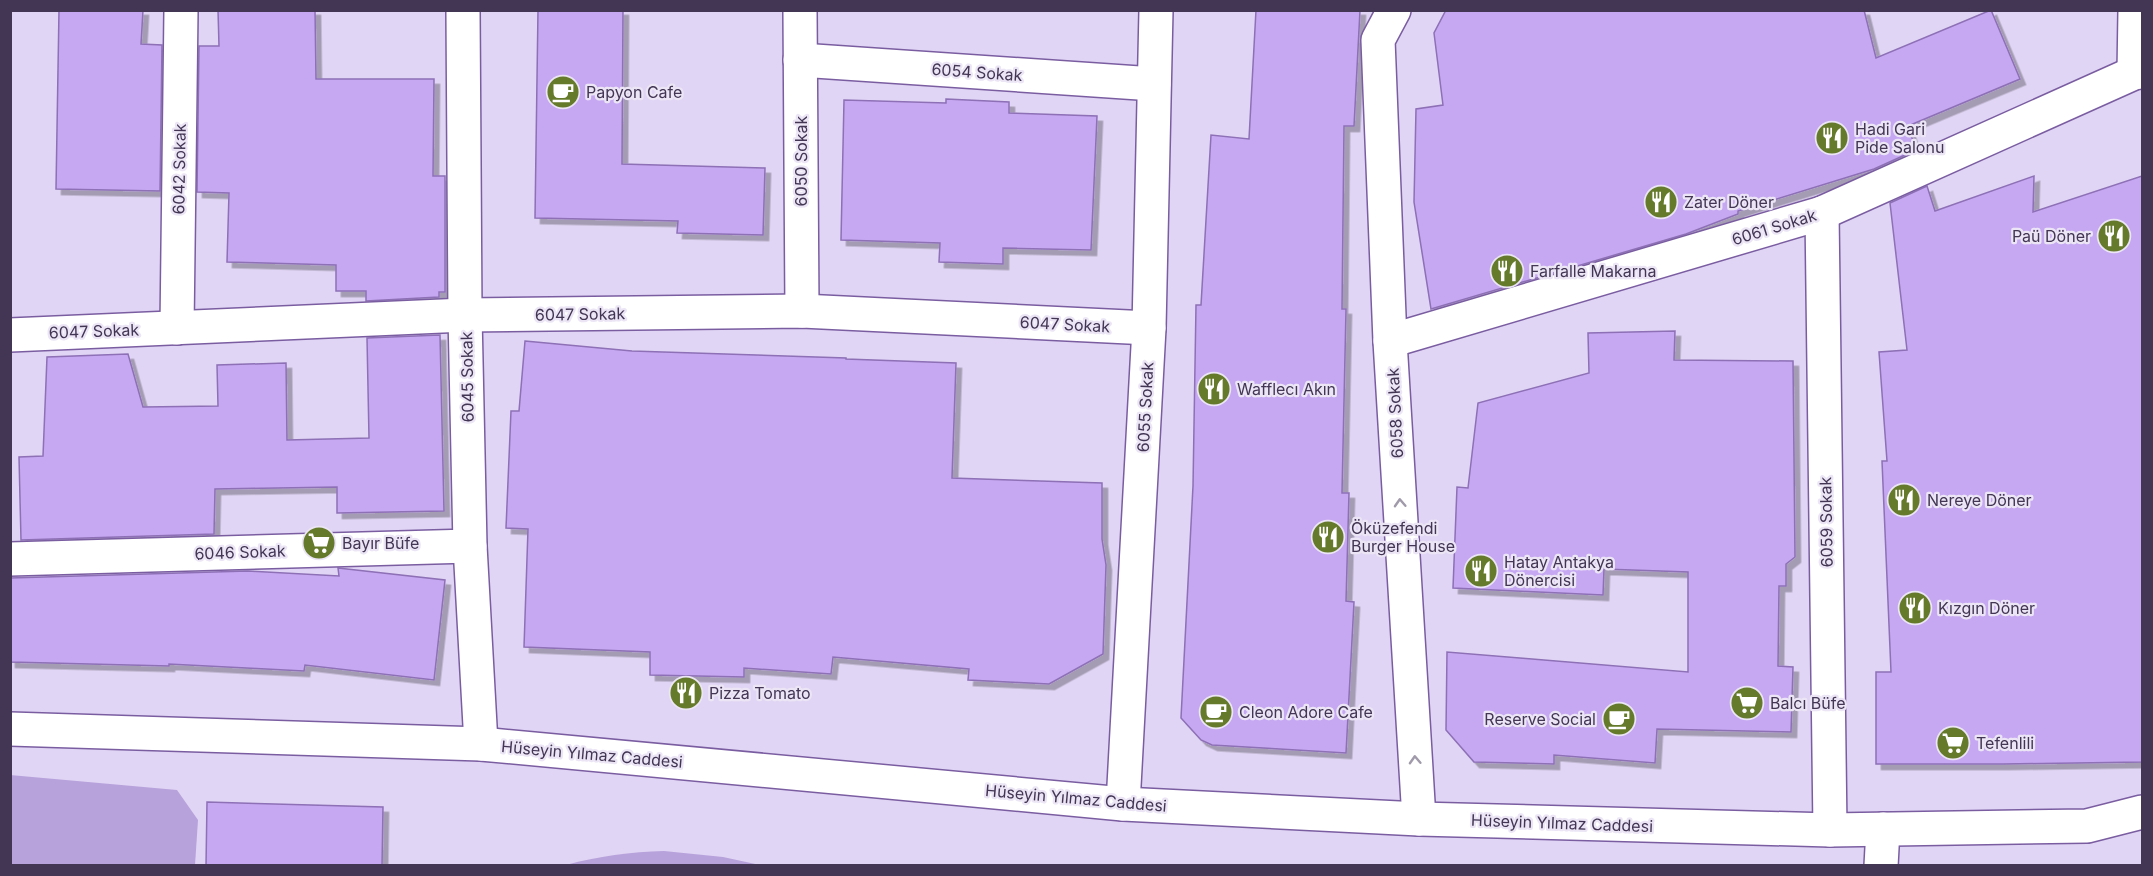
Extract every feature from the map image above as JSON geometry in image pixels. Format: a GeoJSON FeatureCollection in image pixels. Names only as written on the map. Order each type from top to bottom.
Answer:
{"type":"FeatureCollection","features":[{"type":"Feature","properties":{"kind":"street","name":"6042 Sokak"},"geometry":{"type":"LineString","coordinates":[[177,328],[181,10]]}},
{"type":"Feature","properties":{"kind":"street","name":"6045 Sokak"},"geometry":{"type":"LineString","coordinates":[[463,10],[465,315],[470,546],[481,744]]}},
{"type":"Feature","properties":{"kind":"street","name":"6050 Sokak"},"geometry":{"type":"LineString","coordinates":[[800,10],[802,312]]}},
{"type":"Feature","properties":{"kind":"street","name":"6055 Sokak"},"geometry":{"type":"LineString","coordinates":[[1123,804],[1149,328],[1156,10]]}},
{"type":"Feature","properties":{"kind":"street","name":"6058 Sokak"},"geometry":{"type":"LineString","coordinates":[[1394,10],[1378,40],[1390,341],[1419,819]]}},
{"type":"Feature","properties":{"kind":"street"},"geometry":{"type":"LineString","coordinates":[[2135,10],[2138,73]]}},
{"type":"Feature","properties":{"kind":"street","name":"6054 Sokak"},"geometry":{"type":"LineString","coordinates":[[800,60],[1154,84]]}},
{"type":"Feature","properties":{"kind":"street","name":"6061 Sokak"},"geometry":{"type":"LineString","coordinates":[[1390,341],[1822,213],[2138,73]]}},
{"type":"Feature","properties":{"kind":"street","name":"6059 Sokak"},"geometry":{"type":"LineString","coordinates":[[1822,213],[1830,830]]}},
{"type":"Feature","properties":{"kind":"street","name":"6047 Sokak"},"geometry":{"type":"LineString","coordinates":[[10,335],[465,315],[802,312],[1149,328]]}},
{"type":"Feature","properties":{"kind":"street","name":"6046 Sokak"},"geometry":{"type":"LineString","coordinates":[[10,559],[470,546]]}},
{"type":"Feature","properties":{"kind":"street","name":"Hüseyin Yılmaz Caddesi"},"geometry":{"type":"LineString","coordinates":[[10,729],[481,744],[1123,804],[1419,819],[1830,830],[2087,825],[2142,812]]}},
{"type":"Feature","properties":{"kind":"street"},"geometry":{"type":"LineString","coordinates":[[1881,866],[1883,829]]}},
{"type":"Feature","properties":{"kind":"shaded area"},"geometry":{"type":"Polygon","coordinates":[[[10,775],[177,790],[198,820],[195,865],[11,865],[10,775]]]}},
{"type":"Feature","properties":{"kind":"shaded area"},"geometry":{"type":"Polygon","coordinates":[[[664,851],[723,857],[760,865],[566,865],[615,855],[664,851]]]}},
{"type":"Feature","properties":{"kind":"building"},"geometry":{"type":"Polygon","coordinates":[[[59,10],[143,10],[141,44],[162,45],[160,191],[56,189],[59,10]]]}},
{"type":"Feature","properties":{"kind":"building"},"geometry":{"type":"Polygon","coordinates":[[[218,10],[315,10],[316,79],[434,79],[433,176],[445,176],[445,292],[439,292],[439,297],[366,301],[366,291],[336,291],[336,265],[227,262],[229,193],[197,192],[199,46],[219,46],[218,10]]]}},
{"type":"Feature","properties":{"kind":"building"},"geometry":{"type":"Polygon","coordinates":[[[538,10],[623,10],[622,164],[765,168],[763,235],[677,233],[678,221],[535,218],[538,10]]]}},
{"type":"Feature","properties":{"kind":"building"},"geometry":{"type":"Polygon","coordinates":[[[1256,10],[1360,10],[1354,126],[1344,126],[1342,309],[1346,309],[1342,493],[1349,493],[1346,601],[1354,602],[1346,753],[1212,745],[1201,740],[1181,718],[1193,486],[1196,305],[1201,305],[1211,135],[1249,139],[1256,10]]]}},
{"type":"Feature","properties":{"kind":"building"},"geometry":{"type":"Polygon","coordinates":[[[1446,10],[1864,10],[1876,58],[1991,10],[2020,79],[1908,126],[1916,150],[1874,169],[1738,211],[1738,214],[1686,234],[1431,309],[1414,202],[1416,109],[1443,105],[1434,33],[1446,10]]]}},
{"type":"Feature","properties":{"kind":"building"},"geometry":{"type":"Polygon","coordinates":[[[946,99],[1009,102],[1009,113],[1097,116],[1091,250],[1003,248],[1003,264],[939,262],[940,243],[841,240],[844,100],[946,103],[946,99]]]}},
{"type":"Feature","properties":{"kind":"building"},"geometry":{"type":"Polygon","coordinates":[[[2034,176],[2033,212],[2142,176],[2142,762],[1876,764],[1876,672],[1891,672],[1882,461],[1887,461],[1879,352],[1907,350],[1890,203],[1927,186],[1935,211],[2034,176]]]}},
{"type":"Feature","properties":{"kind":"building"},"geometry":{"type":"Polygon","coordinates":[[[1675,331],[1674,360],[1793,361],[1795,557],[1786,564],[1786,586],[1779,586],[1778,666],[1793,667],[1791,732],[1657,729],[1655,763],[1554,755],[1554,764],[1474,762],[1446,730],[1447,652],[1688,672],[1688,572],[1604,569],[1603,595],[1453,588],[1457,487],[1468,488],[1478,403],[1589,373],[1588,333],[1675,331]]]}},
{"type":"Feature","properties":{"kind":"building"},"geometry":{"type":"Polygon","coordinates":[[[440,335],[444,511],[337,513],[337,487],[215,489],[214,534],[21,540],[19,457],[43,456],[47,357],[128,354],[143,407],[218,406],[217,365],[286,363],[287,440],[369,438],[367,338],[440,335]]]}},
{"type":"Feature","properties":{"kind":"building"},"geometry":{"type":"Polygon","coordinates":[[[525,341],[632,351],[956,363],[952,478],[1102,483],[1102,539],[1106,565],[1103,654],[1049,684],[968,680],[969,669],[833,657],[831,674],[744,668],[744,677],[650,675],[650,652],[524,647],[528,529],[506,528],[511,411],[519,411],[525,341]]]}},
{"type":"Feature","properties":{"kind":"building"},"geometry":{"type":"Polygon","coordinates":[[[338,568],[445,580],[434,680],[305,665],[304,671],[169,664],[169,666],[10,662],[10,578],[248,571],[339,576],[338,568]]]}},
{"type":"Feature","properties":{"kind":"building"},"geometry":{"type":"Polygon","coordinates":[[[207,802],[383,807],[382,866],[206,866],[207,802]]]}},
{"type":"Feature","properties":{"kind":"place","name":"Papyon Cafe"},"geometry":{"type":"Point","coordinates":[563,92]}},
{"type":"Feature","properties":{"kind":"place","name":"Hadi Gari Pide Salonu"},"geometry":{"type":"Point","coordinates":[1832,138]}},
{"type":"Feature","properties":{"kind":"place","name":"Zater Döner"},"geometry":{"type":"Point","coordinates":[1661,202]}},
{"type":"Feature","properties":{"kind":"place","name":"Paü Döner"},"geometry":{"type":"Point","coordinates":[2114,236]}},
{"type":"Feature","properties":{"kind":"place","name":"Farfalle Makarna"},"geometry":{"type":"Point","coordinates":[1507,271]}},
{"type":"Feature","properties":{"kind":"place","name":"Wafflecı Akın"},"geometry":{"type":"Point","coordinates":[1214,389]}},
{"type":"Feature","properties":{"kind":"place","name":"Nereye Döner"},"geometry":{"type":"Point","coordinates":[1904,500]}},
{"type":"Feature","properties":{"kind":"place","name":"Öküzefendi Burger House"},"geometry":{"type":"Point","coordinates":[1328,537]}},
{"type":"Feature","properties":{"kind":"place","name":"Bayır Büfe"},"geometry":{"type":"Point","coordinates":[319,543]}},
{"type":"Feature","properties":{"kind":"place","name":"Hatay Antakya Dönercisi"},"geometry":{"type":"Point","coordinates":[1481,571]}},
{"type":"Feature","properties":{"kind":"place","name":"Kızgın Döner"},"geometry":{"type":"Point","coordinates":[1915,608]}},
{"type":"Feature","properties":{"kind":"place","name":"Pizza Tomato"},"geometry":{"type":"Point","coordinates":[686,693]}},
{"type":"Feature","properties":{"kind":"place","name":"Balcı Büfe"},"geometry":{"type":"Point","coordinates":[1747,703]}},
{"type":"Feature","properties":{"kind":"place","name":"Cleon Adore Cafe"},"geometry":{"type":"Point","coordinates":[1216,712]}},
{"type":"Feature","properties":{"kind":"place","name":"Reserve Social"},"geometry":{"type":"Point","coordinates":[1619,719]}},
{"type":"Feature","properties":{"kind":"place","name":"Tefenlili"},"geometry":{"type":"Point","coordinates":[1953,743]}}]}
